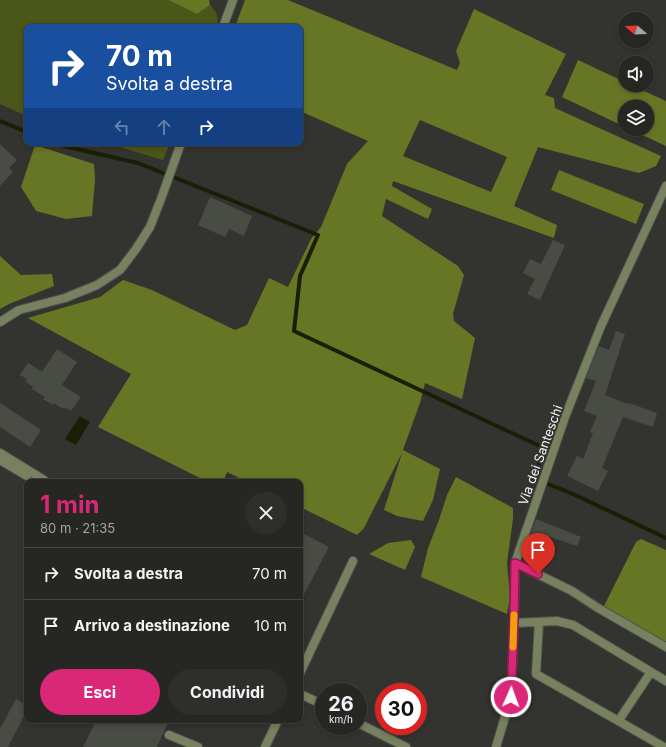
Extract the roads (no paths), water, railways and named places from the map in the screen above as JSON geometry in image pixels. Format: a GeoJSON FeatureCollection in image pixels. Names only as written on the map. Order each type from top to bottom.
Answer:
{"type":"FeatureCollection","features":[{"type":"Feature","properties":{"kind":"street"},"geometry":{"type":"LineString","coordinates":[[224,24],[233,0]]}},
{"type":"Feature","properties":{"kind":"street"},"geometry":{"type":"LineString","coordinates":[[0,322],[19,310],[65,298],[97,285],[120,270],[150,227],[180,146]]}},
{"type":"Feature","properties":{"kind":"street","name":"Via dei Santeschi"},"geometry":{"type":"LineString","coordinates":[[497,747],[511,697],[515,563],[565,417],[601,326],[666,186]]}},
{"type":"Feature","properties":{"kind":"street"},"geometry":{"type":"LineString","coordinates":[[0,453],[37,479]]}},
{"type":"Feature","properties":{"kind":"street"},"geometry":{"type":"LineString","coordinates":[[0,460],[36,479]]}},
{"type":"Feature","properties":{"kind":"street"},"geometry":{"type":"LineString","coordinates":[[303,667],[353,561]]}},
{"type":"Feature","properties":{"kind":"street"},"geometry":{"type":"LineString","coordinates":[[515,563],[572,591],[598,608],[666,647]]}},
{"type":"Feature","properties":{"kind":"street"},"geometry":{"type":"LineString","coordinates":[[514,623],[557,621],[573,625],[666,681]]}},
{"type":"Feature","properties":{"kind":"street"},"geometry":{"type":"LineString","coordinates":[[539,622],[536,674],[664,747]]}},
{"type":"Feature","properties":{"kind":"street"},"geometry":{"type":"LineString","coordinates":[[619,720],[651,672]]}},
{"type":"Feature","properties":{"kind":"street"},"geometry":{"type":"LineString","coordinates":[[303,696],[315,702]]}},
{"type":"Feature","properties":{"kind":"street"},"geometry":{"type":"LineString","coordinates":[[265,747],[277,723]]}},
{"type":"Feature","properties":{"kind":"street"},"geometry":{"type":"LineString","coordinates":[[367,728],[406,747]]}},
{"type":"Feature","properties":{"kind":"street"},"geometry":{"type":"LineString","coordinates":[[169,735],[198,747]]}},
{"type":"Feature","properties":{"kind":"waterway"},"geometry":{"type":"LineString","coordinates":[[0,121],[24,131]]}},
{"type":"Feature","properties":{"kind":"waterway"},"geometry":{"type":"LineString","coordinates":[[64,146],[138,163],[318,235],[300,276],[294,331],[544,448],[535,476]]}},
{"type":"Feature","properties":{"kind":"waterway"},"geometry":{"type":"LineString","coordinates":[[548,484],[573,494],[666,538]]}}]}
